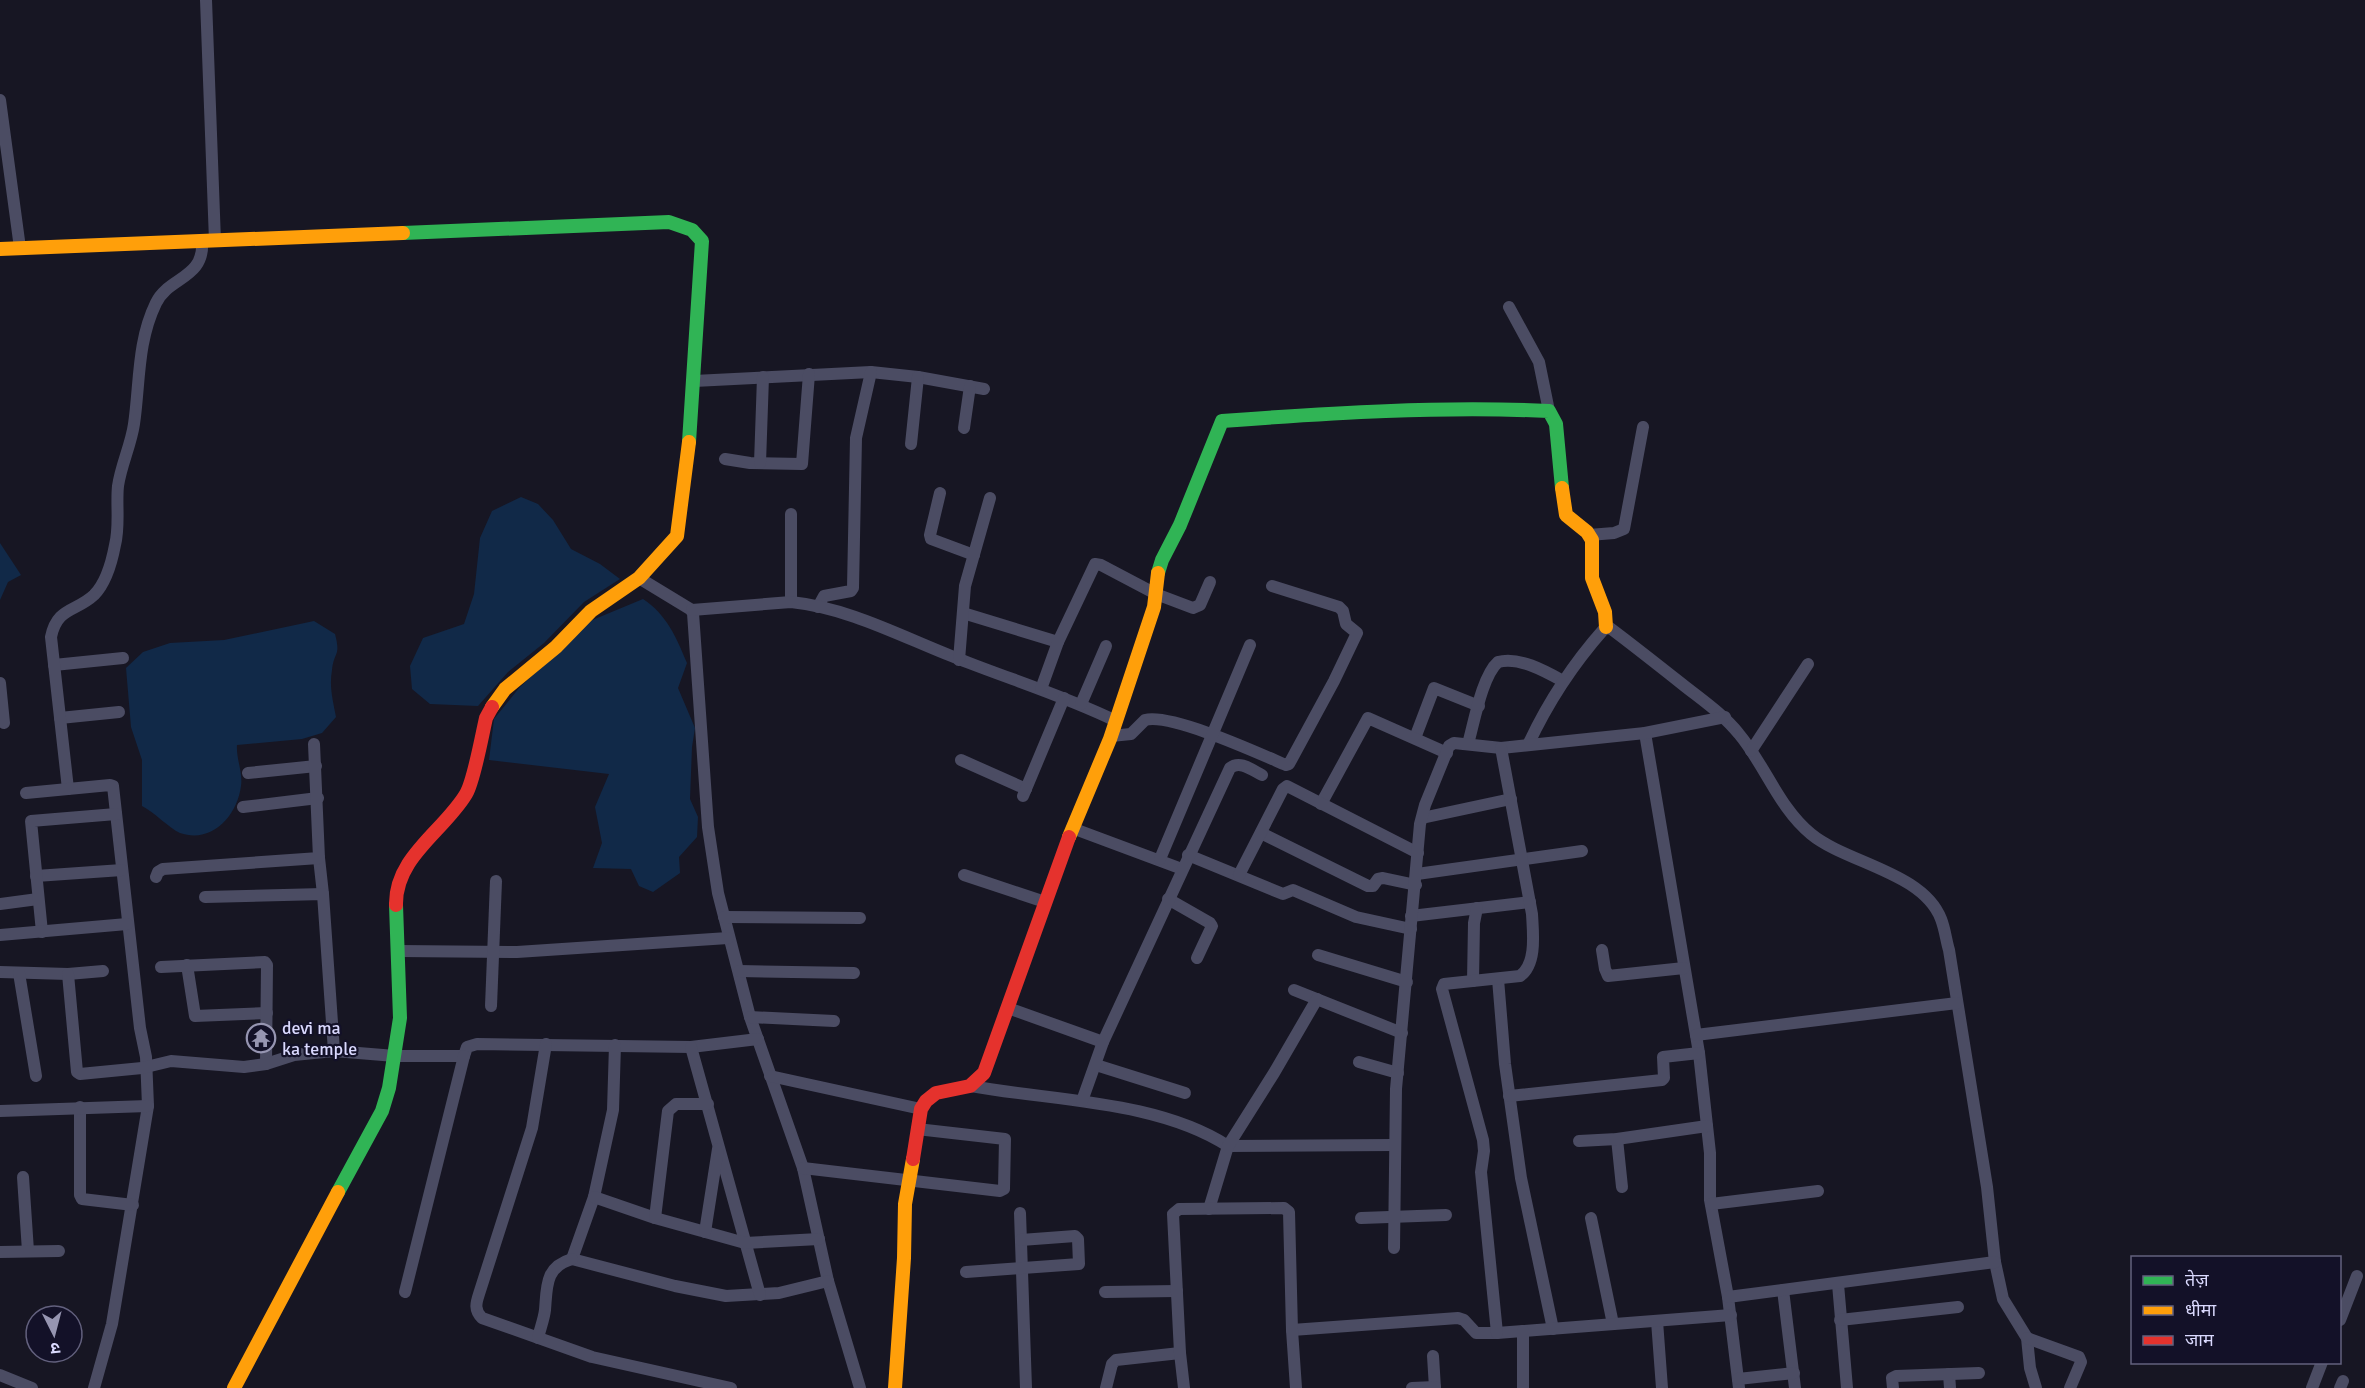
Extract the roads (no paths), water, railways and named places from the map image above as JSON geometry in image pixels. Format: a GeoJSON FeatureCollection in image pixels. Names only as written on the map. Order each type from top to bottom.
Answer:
{"type":"FeatureCollection","features":[{"type":"Feature","properties":{"kind":"street"},"geometry":{"type":"LineString","coordinates":[[68,789],[51,637],[56,621],[72,608],[91,598],[99,590],[116,543],[118,484],[134,423],[139,366],[148,321],[157,300],[196,267],[209,241],[206,0]]}},
{"type":"Feature","properties":{"kind":"street"},"geometry":{"type":"LineString","coordinates":[[0,100],[20,248]]}},
{"type":"Feature","properties":{"kind":"street"},"geometry":{"type":"LineString","coordinates":[[0,249],[669,222],[687,226],[698,233],[702,241],[694,381],[679,531],[670,546],[637,580],[591,611],[556,647],[505,689],[494,702],[486,718],[467,793],[402,872],[396,896],[400,1018],[390,1088],[382,1111],[234,1388]]}},
{"type":"Feature","properties":{"kind":"street"},"geometry":{"type":"LineString","coordinates":[[1509,307],[1539,362],[1549,411],[1556,424],[1564,510],[1567,518],[1589,535],[1592,541],[1592,576],[1606,611],[1606,627],[1579,658],[1563,681],[1528,745]]}},
{"type":"Feature","properties":{"kind":"street"},"geometry":{"type":"LineString","coordinates":[[694,381],[871,372],[918,377],[984,389]]}},
{"type":"Feature","properties":{"kind":"street"},"geometry":{"type":"LineString","coordinates":[[818,607],[824,596],[851,591],[853,588],[856,438],[871,372]]}},
{"type":"Feature","properties":{"kind":"street"},"geometry":{"type":"LineString","coordinates":[[725,459],[760,464],[803,463],[809,374]]}},
{"type":"Feature","properties":{"kind":"street"},"geometry":{"type":"LineString","coordinates":[[760,464],[763,377]]}},
{"type":"Feature","properties":{"kind":"street"},"geometry":{"type":"LineString","coordinates":[[910,444],[918,377]]}},
{"type":"Feature","properties":{"kind":"street"},"geometry":{"type":"LineString","coordinates":[[964,428],[970,386]]}},
{"type":"Feature","properties":{"kind":"street"},"geometry":{"type":"LineString","coordinates":[[971,1086],[984,1073],[1071,828],[1111,736],[1154,607],[1162,560],[1180,525],[1223,421],[1322,414],[1479,408],[1549,411]]}},
{"type":"Feature","properties":{"kind":"street"},"geometry":{"type":"LineString","coordinates":[[1589,535],[1614,533],[1624,529],[1643,427]]}},
{"type":"Feature","properties":{"kind":"street"},"geometry":{"type":"LineString","coordinates":[[940,493],[930,537],[974,555]]}},
{"type":"Feature","properties":{"kind":"street"},"geometry":{"type":"LineString","coordinates":[[959,660],[965,586],[990,498]]}},
{"type":"Feature","properties":{"kind":"street"},"geometry":{"type":"LineString","coordinates":[[791,514],[791,602]]}},
{"type":"Feature","properties":{"kind":"street"},"geometry":{"type":"LineString","coordinates":[[1041,689],[1058,642],[1095,564],[1189,608],[1197,608],[1210,582]]}},
{"type":"Feature","properties":{"kind":"street"},"geometry":{"type":"LineString","coordinates":[[637,580],[692,610],[791,602],[853,616],[959,660],[1081,704],[1116,721]]}},
{"type":"Feature","properties":{"kind":"street"},"geometry":{"type":"LineString","coordinates":[[1111,736],[1131,734],[1144,720],[1158,718],[1214,736],[1286,765],[1289,764],[1357,633],[1346,624],[1342,609],[1272,586]]}},
{"type":"Feature","properties":{"kind":"street"},"geometry":{"type":"LineString","coordinates":[[692,610],[708,827],[728,938],[750,1017],[803,1168],[828,1281],[860,1388]]}},
{"type":"Feature","properties":{"kind":"street"},"geometry":{"type":"LineString","coordinates":[[963,613],[1058,642]]}},
{"type":"Feature","properties":{"kind":"street"},"geometry":{"type":"LineString","coordinates":[[1606,627],[1725,717],[1751,751],[1782,799],[1810,833],[1825,843],[1887,872],[1923,894],[1934,906],[1941,919],[1949,950],[1987,1187],[1995,1262],[2003,1299],[2027,1338],[2030,1368],[2036,1388]]}},
{"type":"Feature","properties":{"kind":"street"},"geometry":{"type":"LineString","coordinates":[[1160,860],[1214,736],[1250,645]]}},
{"type":"Feature","properties":{"kind":"street"},"geometry":{"type":"LineString","coordinates":[[1081,704],[1106,646]]}},
{"type":"Feature","properties":{"kind":"street"},"geometry":{"type":"LineString","coordinates":[[54,665],[123,658]]}},
{"type":"Feature","properties":{"kind":"street"},"geometry":{"type":"LineString","coordinates":[[1468,744],[1490,674],[1498,662],[1510,660],[1543,670],[1563,681]]}},
{"type":"Feature","properties":{"kind":"street"},"geometry":{"type":"LineString","coordinates":[[1751,751],[1808,664]]}},
{"type":"Feature","properties":{"kind":"street"},"geometry":{"type":"LineString","coordinates":[[0,683],[4,723]]}},
{"type":"Feature","properties":{"kind":"street"},"geometry":{"type":"LineString","coordinates":[[1415,738],[1434,688],[1479,706]]}},
{"type":"Feature","properties":{"kind":"street"},"geometry":{"type":"LineString","coordinates":[[961,760],[1025,792],[1064,698]]}},
{"type":"Feature","properties":{"kind":"street"},"geometry":{"type":"LineString","coordinates":[[60,718],[119,712]]}},
{"type":"Feature","properties":{"kind":"street"},"geometry":{"type":"LineString","coordinates":[[1394,1248],[1394,1145],[1398,1073],[1422,818],[1452,743],[1501,748],[1645,733],[1725,717]]}},
{"type":"Feature","properties":{"kind":"street"},"geometry":{"type":"LineString","coordinates":[[1321,804],[1368,718],[1447,753]]}},
{"type":"Feature","properties":{"kind":"street"},"geometry":{"type":"LineString","coordinates":[[1645,733],[1699,1053],[1707,1126],[1711,1204],[1731,1315],[1739,1384],[1794,1373]]}},
{"type":"Feature","properties":{"kind":"street"},"geometry":{"type":"LineString","coordinates":[[314,744],[319,858],[334,1051]]}},
{"type":"Feature","properties":{"kind":"street"},"geometry":{"type":"LineString","coordinates":[[1497,1333],[1481,1172],[1483,1140],[1442,989],[1444,984],[1520,976],[1524,974],[1530,962],[1533,935],[1530,902],[1501,748]]}},
{"type":"Feature","properties":{"kind":"street"},"geometry":{"type":"LineString","coordinates":[[1082,1101],[1102,1042],[1188,855],[1232,766],[1241,765],[1262,775]]}},
{"type":"Feature","properties":{"kind":"street"},"geometry":{"type":"LineString","coordinates":[[248,773],[316,766]]}},
{"type":"Feature","properties":{"kind":"street"},"geometry":{"type":"LineString","coordinates":[[26,793],[112,786],[116,795],[127,924],[147,1067],[148,1106],[112,1324],[94,1388]]}},
{"type":"Feature","properties":{"kind":"street"},"geometry":{"type":"LineString","coordinates":[[1239,875],[1285,787],[1291,787],[1418,853]]}},
{"type":"Feature","properties":{"kind":"street"},"geometry":{"type":"LineString","coordinates":[[243,807],[318,798]]}},
{"type":"Feature","properties":{"kind":"street"},"geometry":{"type":"LineString","coordinates":[[1422,818],[1511,800]]}},
{"type":"Feature","properties":{"kind":"street"},"geometry":{"type":"LineString","coordinates":[[42,932],[31,821],[116,814]]}},
{"type":"Feature","properties":{"kind":"street"},"geometry":{"type":"LineString","coordinates":[[1071,828],[1182,869]]}},
{"type":"Feature","properties":{"kind":"street"},"geometry":{"type":"LineString","coordinates":[[1261,832],[1368,886],[1373,886],[1378,879],[1383,878],[1416,880],[1522,858],[1582,851]]}},
{"type":"Feature","properties":{"kind":"street"},"geometry":{"type":"LineString","coordinates":[[1188,855],[1283,894],[1293,890],[1356,917],[1411,929]]}},
{"type":"Feature","properties":{"kind":"street"},"geometry":{"type":"LineString","coordinates":[[156,877],[163,869],[319,858]]}},
{"type":"Feature","properties":{"kind":"street"},"geometry":{"type":"LineString","coordinates":[[36,876],[122,870]]}},
{"type":"Feature","properties":{"kind":"street"},"geometry":{"type":"LineString","coordinates":[[964,875],[1045,902]]}},
{"type":"Feature","properties":{"kind":"street"},"geometry":{"type":"LineString","coordinates":[[492,1006],[496,881]]}},
{"type":"Feature","properties":{"kind":"street"},"geometry":{"type":"LineString","coordinates":[[205,897],[323,894]]}},
{"type":"Feature","properties":{"kind":"street"},"geometry":{"type":"LineString","coordinates":[[0,904],[38,899]]}},
{"type":"Feature","properties":{"kind":"street"},"geometry":{"type":"LineString","coordinates":[[1168,899],[1212,926],[1197,958]]}},
{"type":"Feature","properties":{"kind":"street"},"geometry":{"type":"LineString","coordinates":[[1411,916],[1530,902]]}},
{"type":"Feature","properties":{"kind":"street"},"geometry":{"type":"LineString","coordinates":[[1473,981],[1473,936],[1477,908]]}},
{"type":"Feature","properties":{"kind":"street"},"geometry":{"type":"LineString","coordinates":[[724,917],[860,918]]}},
{"type":"Feature","properties":{"kind":"street"},"geometry":{"type":"LineString","coordinates":[[0,935],[127,924]]}},
{"type":"Feature","properties":{"kind":"street"},"geometry":{"type":"LineString","coordinates":[[399,951],[517,952],[728,938]]}},
{"type":"Feature","properties":{"kind":"street"},"geometry":{"type":"LineString","coordinates":[[1602,950],[1608,976],[1684,968]]}},
{"type":"Feature","properties":{"kind":"street"},"geometry":{"type":"LineString","coordinates":[[1318,955],[1407,982]]}},
{"type":"Feature","properties":{"kind":"street"},"geometry":{"type":"LineString","coordinates":[[161,967],[265,962],[267,965],[266,1064]]}},
{"type":"Feature","properties":{"kind":"street"},"geometry":{"type":"LineString","coordinates":[[187,965],[195,1016],[267,1012]]}},
{"type":"Feature","properties":{"kind":"street"},"geometry":{"type":"LineString","coordinates":[[0,972],[68,974],[103,971]]}},
{"type":"Feature","properties":{"kind":"street"},"geometry":{"type":"LineString","coordinates":[[739,971],[854,973]]}},
{"type":"Feature","properties":{"kind":"street"},"geometry":{"type":"LineString","coordinates":[[20,973],[36,1076]]}},
{"type":"Feature","properties":{"kind":"street"},"geometry":{"type":"LineString","coordinates":[[68,974],[77,1072],[80,1074],[147,1067],[171,1061],[244,1067],[266,1064],[294,1055],[334,1051],[395,1056],[464,1056]]}},
{"type":"Feature","properties":{"kind":"street"},"geometry":{"type":"LineString","coordinates":[[1498,979],[1509,1096],[1521,1178],[1553,1329]]}},
{"type":"Feature","properties":{"kind":"street"},"geometry":{"type":"LineString","coordinates":[[1294,990],[1402,1033]]}},
{"type":"Feature","properties":{"kind":"street"},"geometry":{"type":"LineString","coordinates":[[1209,1209],[1228,1146],[1317,999]]}},
{"type":"Feature","properties":{"kind":"street"},"geometry":{"type":"LineString","coordinates":[[1696,1035],[1957,1003]]}},
{"type":"Feature","properties":{"kind":"street"},"geometry":{"type":"LineString","coordinates":[[1008,1008],[1102,1042]]}},
{"type":"Feature","properties":{"kind":"street"},"geometry":{"type":"LineString","coordinates":[[750,1017],[834,1021]]}},
{"type":"Feature","properties":{"kind":"street"},"geometry":{"type":"LineString","coordinates":[[405,1292],[467,1047],[477,1044],[546,1044],[691,1047],[758,1039]]}},
{"type":"Feature","properties":{"kind":"street"},"geometry":{"type":"LineString","coordinates":[[546,1044],[532,1128],[476,1306],[477,1313],[482,1318],[592,1358],[731,1388]]}},
{"type":"Feature","properties":{"kind":"street"},"geometry":{"type":"LineString","coordinates":[[572,1259],[594,1197],[613,1110],[615,1045]]}},
{"type":"Feature","properties":{"kind":"street"},"geometry":{"type":"LineString","coordinates":[[691,1047],[760,1295]]}},
{"type":"Feature","properties":{"kind":"street"},"geometry":{"type":"LineString","coordinates":[[1509,1096],[1662,1080],[1664,1078],[1663,1057],[1699,1053]]}},
{"type":"Feature","properties":{"kind":"street"},"geometry":{"type":"LineString","coordinates":[[1359,1062],[1398,1073]]}},
{"type":"Feature","properties":{"kind":"street"},"geometry":{"type":"LineString","coordinates":[[1095,1065],[1185,1093]]}},
{"type":"Feature","properties":{"kind":"street"},"geometry":{"type":"LineString","coordinates":[[770,1076],[921,1109]]}},
{"type":"Feature","properties":{"kind":"street"},"geometry":{"type":"LineString","coordinates":[[895,1388],[907,1179],[921,1109],[928,1096],[936,1092],[971,1086],[1082,1101],[1171,1120],[1213,1137],[1228,1146],[1394,1145]]}},
{"type":"Feature","properties":{"kind":"street"},"geometry":{"type":"LineString","coordinates":[[655,1218],[668,1111],[676,1104],[708,1104]]}},
{"type":"Feature","properties":{"kind":"street"},"geometry":{"type":"LineString","coordinates":[[0,1111],[148,1106]]}},
{"type":"Feature","properties":{"kind":"street"},"geometry":{"type":"LineString","coordinates":[[80,1107],[80,1195],[82,1199],[133,1205]]}},
{"type":"Feature","properties":{"kind":"street"},"geometry":{"type":"LineString","coordinates":[[1579,1141],[1617,1139],[1707,1126]]}},
{"type":"Feature","properties":{"kind":"street"},"geometry":{"type":"LineString","coordinates":[[803,1168],[1000,1191],[1005,1188],[1005,1139],[917,1129]]}},
{"type":"Feature","properties":{"kind":"street"},"geometry":{"type":"LineString","coordinates":[[1617,1139],[1622,1187]]}},
{"type":"Feature","properties":{"kind":"street"},"geometry":{"type":"LineString","coordinates":[[705,1232],[719,1145]]}},
{"type":"Feature","properties":{"kind":"street"},"geometry":{"type":"LineString","coordinates":[[23,1178],[28,1251]]}},
{"type":"Feature","properties":{"kind":"street"},"geometry":{"type":"LineString","coordinates":[[1711,1204],[1818,1191]]}},
{"type":"Feature","properties":{"kind":"street"},"geometry":{"type":"LineString","coordinates":[[594,1197],[655,1218],[745,1243],[819,1239]]}},
{"type":"Feature","properties":{"kind":"street"},"geometry":{"type":"LineString","coordinates":[[1184,1388],[1173,1214],[1179,1209],[1287,1209],[1296,1388]]}},
{"type":"Feature","properties":{"kind":"street"},"geometry":{"type":"LineString","coordinates":[[1020,1213],[1026,1388]]}},
{"type":"Feature","properties":{"kind":"street"},"geometry":{"type":"LineString","coordinates":[[1361,1218],[1446,1215]]}},
{"type":"Feature","properties":{"kind":"street"},"geometry":{"type":"LineString","coordinates":[[1591,1218],[1613,1324]]}},
{"type":"Feature","properties":{"kind":"street"},"geometry":{"type":"LineString","coordinates":[[966,1272],[1075,1265],[1079,1261],[1076,1236],[1021,1240]]}},
{"type":"Feature","properties":{"kind":"street"},"geometry":{"type":"LineString","coordinates":[[0,1252],[59,1251]]}},
{"type":"Feature","properties":{"kind":"street"},"geometry":{"type":"LineString","coordinates":[[538,1338],[545,1312],[545,1287],[548,1279],[561,1263],[572,1259],[726,1296],[779,1293],[828,1281]]}},
{"type":"Feature","properties":{"kind":"street"},"geometry":{"type":"LineString","coordinates":[[1728,1297],[1995,1262]]}},
{"type":"Feature","properties":{"kind":"street"},"geometry":{"type":"LineString","coordinates":[[2341,1317],[2357,1276]]}},
{"type":"Feature","properties":{"kind":"street"},"geometry":{"type":"LineString","coordinates":[[1838,1284],[1847,1388]]}},
{"type":"Feature","properties":{"kind":"street"},"geometry":{"type":"LineString","coordinates":[[1783,1290],[1795,1388]]}},
{"type":"Feature","properties":{"kind":"street"},"geometry":{"type":"LineString","coordinates":[[1105,1293],[1177,1291]]}},
{"type":"Feature","properties":{"kind":"street"},"geometry":{"type":"LineString","coordinates":[[1840,1320],[1958,1307]]}},
{"type":"Feature","properties":{"kind":"street"},"geometry":{"type":"LineString","coordinates":[[1292,1330],[1458,1318],[1464,1320],[1476,1333],[1497,1333],[1731,1315]]}},
{"type":"Feature","properties":{"kind":"street"},"geometry":{"type":"LineString","coordinates":[[1658,1321],[1662,1388]]}},
{"type":"Feature","properties":{"kind":"street"},"geometry":{"type":"LineString","coordinates":[[1523,1331],[1523,1388]]}},
{"type":"Feature","properties":{"kind":"street"},"geometry":{"type":"LineString","coordinates":[[2027,1338],[2079,1357],[2081,1362],[2070,1388]]}},
{"type":"Feature","properties":{"kind":"street"},"geometry":{"type":"LineString","coordinates":[[1106,1388],[1112,1364],[1116,1360],[1180,1353]]}},
{"type":"Feature","properties":{"kind":"street"},"geometry":{"type":"LineString","coordinates":[[1413,1388],[1435,1388],[1433,1356]]}},
{"type":"Feature","properties":{"kind":"street"},"geometry":{"type":"LineString","coordinates":[[2312,1388],[2321,1364]]}},
{"type":"Feature","properties":{"kind":"street"},"geometry":{"type":"LineString","coordinates":[[1893,1388],[1893,1377],[1979,1373]]}},
{"type":"Feature","properties":{"kind":"street"},"geometry":{"type":"LineString","coordinates":[[1949,1374],[1950,1388]]}},
{"type":"Feature","properties":{"kind":"street"},"geometry":{"type":"LineString","coordinates":[[0,1375],[32,1388]]}},
{"type":"Feature","properties":{"kind":"water"},"geometry":{"type":"Polygon","coordinates":[[[521,497],[538,504],[553,520],[571,549],[600,564],[620,579],[584,602],[544,643],[508,672],[478,706],[430,704],[412,689],[410,666],[423,638],[464,624],[474,594],[480,538],[492,511],[521,497]]]}},
{"type":"Feature","properties":{"kind":"water"},"geometry":{"type":"Polygon","coordinates":[[[0,543],[21,575],[8,582],[0,600],[0,543]]]}},
{"type":"Feature","properties":{"kind":"water"},"geometry":{"type":"Polygon","coordinates":[[[643,599],[665,619],[687,663],[678,688],[695,728],[690,799],[698,817],[697,837],[679,857],[680,873],[653,892],[639,886],[631,869],[593,868],[602,843],[595,807],[609,774],[489,760],[494,719],[519,688],[590,621],[643,599]]]}},
{"type":"Feature","properties":{"kind":"water"},"geometry":{"type":"Polygon","coordinates":[[[314,621],[335,634],[337,647],[331,682],[336,717],[322,733],[302,739],[237,745],[241,781],[239,797],[228,817],[212,831],[202,835],[180,833],[142,806],[142,760],[131,727],[126,668],[143,652],[170,643],[224,640],[314,621]]]}},
{"type":"Feature","properties":{"kind":"place","name":"devi ma ka temple"},"geometry":{"type":"Point","coordinates":[261,1038]}}]}
